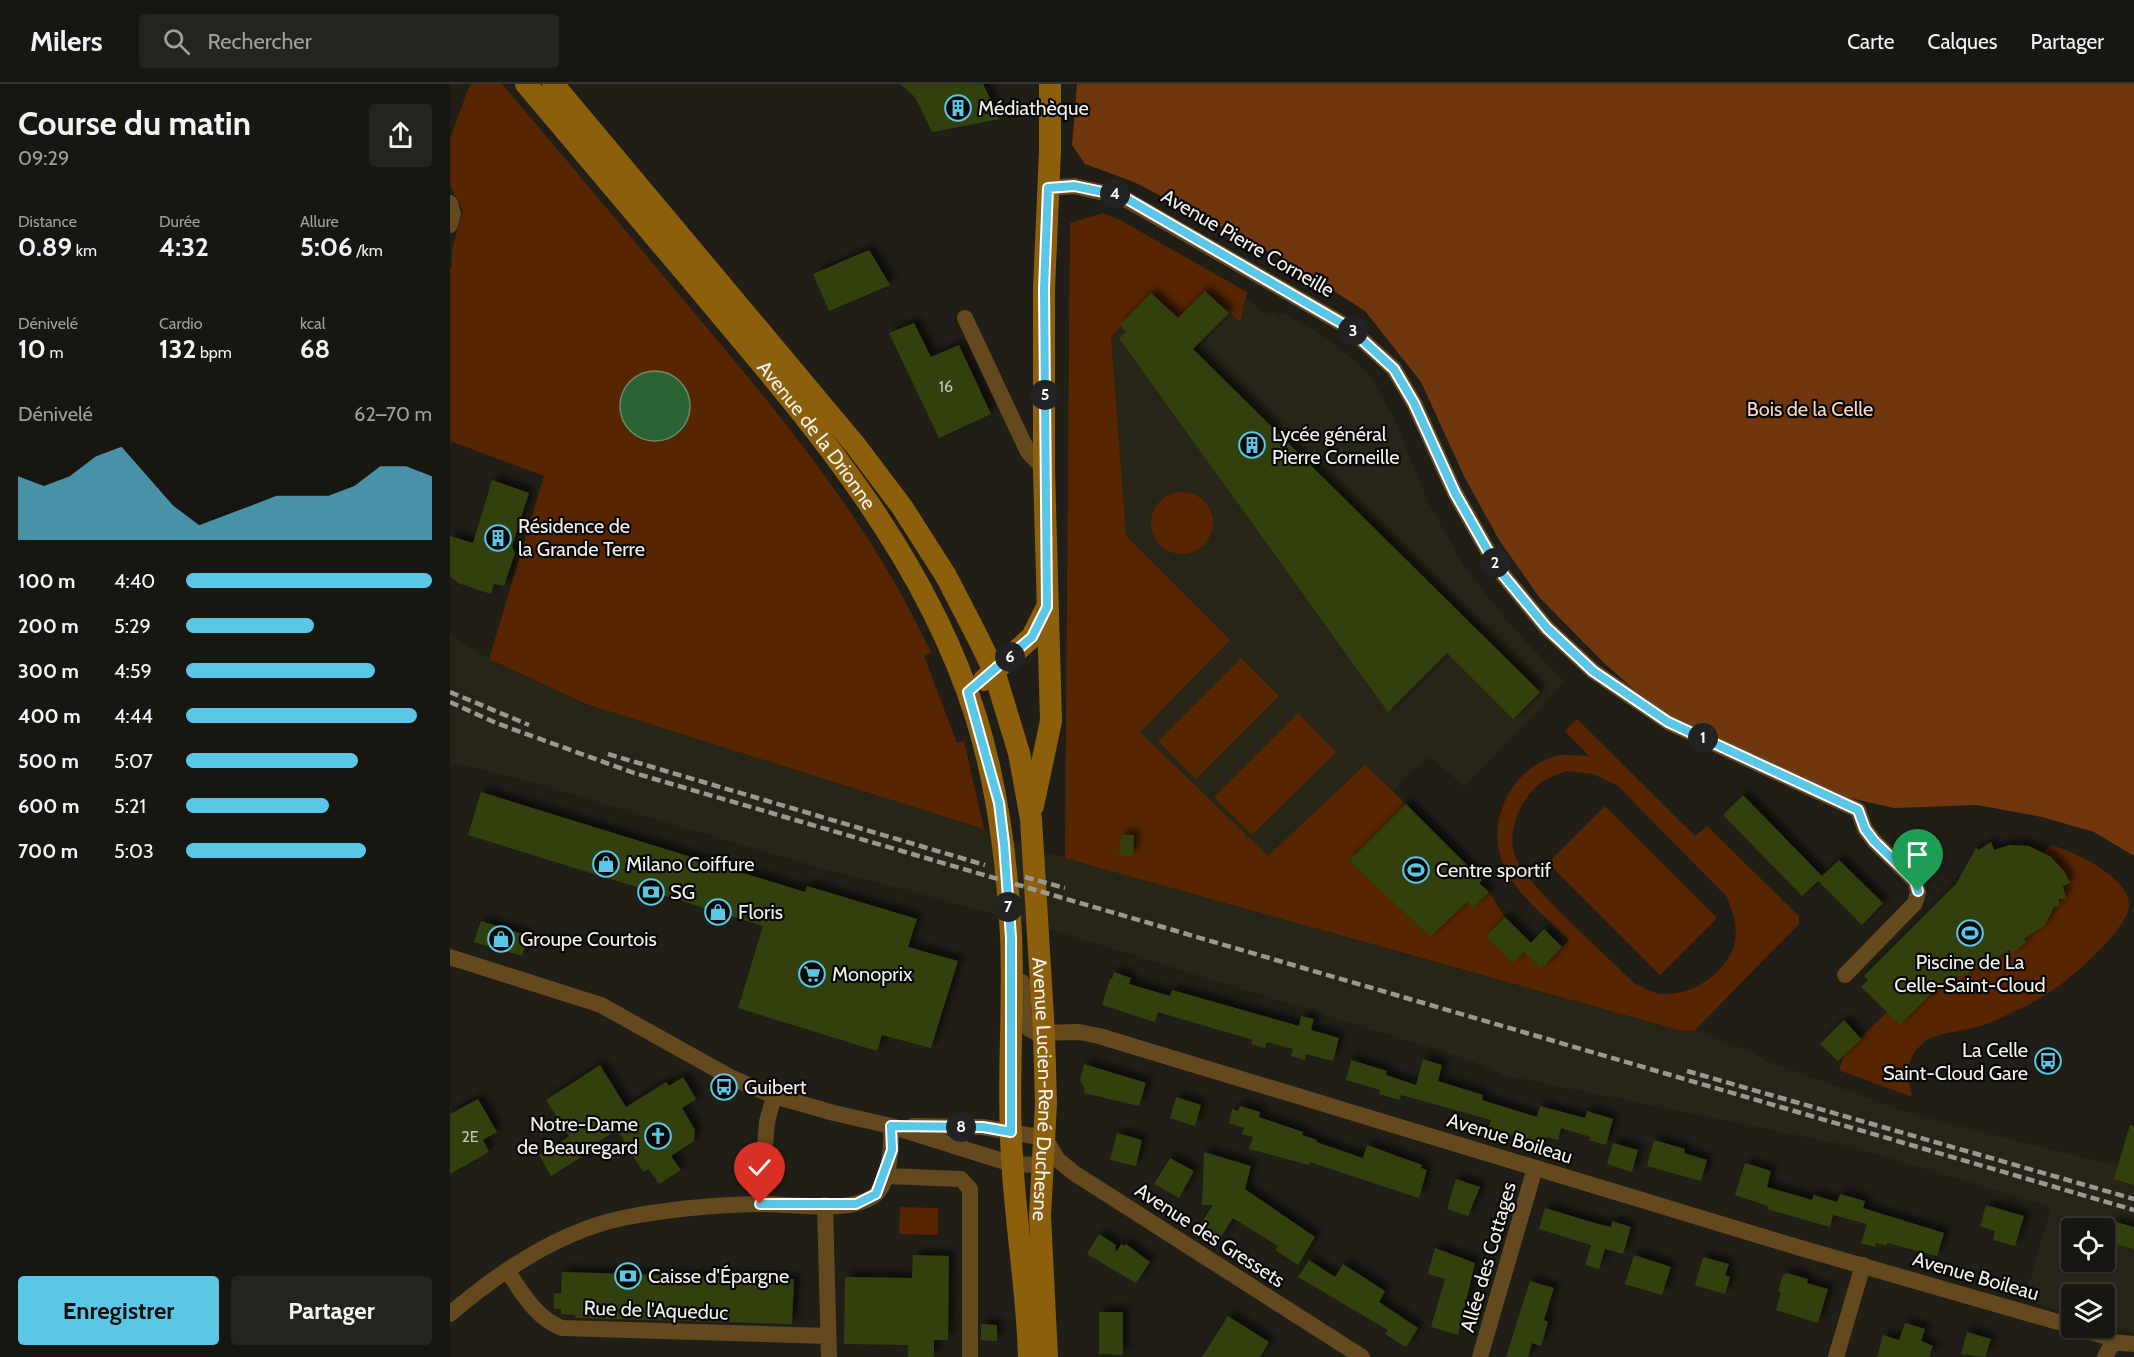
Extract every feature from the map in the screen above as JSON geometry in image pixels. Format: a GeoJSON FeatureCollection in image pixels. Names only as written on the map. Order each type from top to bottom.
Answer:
{"type":"FeatureCollection","features":[{"type":"Feature","properties":{"kind":"main road","name":"Avenue de la Drionne"},"geometry":{"type":"LineString","coordinates":[[526,84],[807,417],[871,504],[918,584],[968,692],[999,803],[1004,844]]}},
{"type":"Feature","properties":{"kind":"main road","name":"Avenue de la Drionne"},"geometry":{"type":"LineString","coordinates":[[553,84],[856,446],[902,507],[946,576],[994,671],[1015,739],[1030,819]]}},
{"type":"Feature","properties":{"kind":"main road"},"geometry":{"type":"LineString","coordinates":[[1030,819],[1051,721],[1044,469],[1044,289],[1050,84]]}},
{"type":"Feature","properties":{"kind":"main road"},"geometry":{"type":"LineString","coordinates":[[968,692],[1032,637],[1047,607]]}},
{"type":"Feature","properties":{"kind":"main road"},"geometry":{"type":"LineString","coordinates":[[977,720],[1015,739],[1051,721]]}},
{"type":"Feature","properties":{"kind":"main road","name":"Avenue Lucien-René Duchesne"},"geometry":{"type":"LineString","coordinates":[[1030,819],[1044,1034],[1045,1138],[1040,1216],[1047,1357]]}},
{"type":"Feature","properties":{"kind":"main road","name":"Avenue Lucien-René Duchesne"},"geometry":{"type":"LineString","coordinates":[[1004,844],[1011,937],[1012,1164],[1014,1205],[1025,1284],[1029,1357]]}},
{"type":"Feature","properties":{"kind":"street","name":"Avenue Pierre Corneille"},"geometry":{"type":"LineString","coordinates":[[1048,188],[1074,186],[1122,196],[1348,327],[1394,369],[1414,403],[1455,493],[1488,551],[1504,576],[1547,628],[1593,671],[1668,722],[1858,810],[1865,829],[1915,881],[1918,891],[1915,903],[1845,975]]}},
{"type":"Feature","properties":{"kind":"street"},"geometry":{"type":"LineString","coordinates":[[450,203],[453,214],[450,225]]}},
{"type":"Feature","properties":{"kind":"street"},"geometry":{"type":"LineString","coordinates":[[965,318],[1028,452],[1044,469]]}},
{"type":"Feature","properties":{"kind":"street"},"geometry":{"type":"LineString","coordinates":[[1011,937],[1019,947],[1022,957],[1024,1021],[1032,1031],[1044,1034]]}},
{"type":"Feature","properties":{"kind":"street"},"geometry":{"type":"LineString","coordinates":[[450,957],[602,1005],[730,1077],[774,1096],[891,1126],[1012,1164],[1042,1165]]}},
{"type":"Feature","properties":{"kind":"street","name":"Avenue Boileau"},"geometry":{"type":"LineString","coordinates":[[1044,1034],[1079,1032],[1099,1036],[2061,1323]]}},
{"type":"Feature","properties":{"kind":"street"},"geometry":{"type":"LineString","coordinates":[[760,1204],[767,1122],[774,1096]]}},
{"type":"Feature","properties":{"kind":"street"},"geometry":{"type":"LineString","coordinates":[[891,1126],[983,1127],[1045,1138]]}},
{"type":"Feature","properties":{"kind":"street"},"geometry":{"type":"LineString","coordinates":[[450,1314],[508,1272],[566,1237],[621,1218],[673,1210],[760,1204],[856,1204],[876,1194],[885,1176],[892,1150],[891,1126]]}},
{"type":"Feature","properties":{"kind":"street","name":"Avenue des Gressets"},"geometry":{"type":"LineString","coordinates":[[1045,1138],[1058,1160],[1074,1173],[1362,1357]]}},
{"type":"Feature","properties":{"kind":"street","name":"Allée des Cottages"},"geometry":{"type":"LineString","coordinates":[[1480,1357],[1536,1168]]}},
{"type":"Feature","properties":{"kind":"street"},"geometry":{"type":"LineString","coordinates":[[885,1176],[961,1179],[970,1189],[970,1357]]}},
{"type":"Feature","properties":{"kind":"street"},"geometry":{"type":"LineString","coordinates":[[825,1205],[829,1357]]}},
{"type":"Feature","properties":{"kind":"street"},"geometry":{"type":"LineString","coordinates":[[1836,1357],[1863,1265]]}},
{"type":"Feature","properties":{"kind":"street","name":"Rue de l'Aqueduc"},"geometry":{"type":"LineString","coordinates":[[508,1272],[536,1312],[549,1323],[562,1328],[828,1336]]}},
{"type":"Feature","properties":{"kind":"street","name":"Avenue Boileau"},"geometry":{"type":"LineString","coordinates":[[2109,1350],[2134,1344]]}},
{"type":"Feature","properties":{"kind":"shaded area"},"geometry":{"type":"Polygon","coordinates":[[[470,84],[502,84],[760,391],[853,516],[881,559],[931,652],[924,656],[957,743],[964,741],[984,829],[586,704],[489,659],[544,476],[450,441],[450,268],[463,211],[450,185],[450,139],[470,84]]]}},
{"type":"Feature","properties":{"kind":"shaded area"},"geometry":{"type":"Polygon","coordinates":[[[1103,213],[1120,220],[1247,292],[1247,299],[1267,317],[1273,312],[1278,316],[1284,313],[1330,340],[1367,372],[1394,417],[1428,502],[1464,566],[1510,625],[1565,682],[1464,787],[1429,755],[1322,860],[1313,928],[1682,1031],[1695,1030],[1756,1054],[1764,1060],[1909,1113],[2134,1170],[2134,1333],[2115,1327],[2115,1284],[2061,1284],[2061,1311],[2015,1297],[2028,1288],[2051,1207],[1849,1146],[1503,1075],[1469,1060],[1030,923],[813,866],[531,782],[450,762],[450,634],[489,659],[586,704],[984,829],[1065,858],[1070,223],[1103,213]]]}},
{"type":"Feature","properties":{"kind":"shaded area"},"geometry":{"type":"Polygon","coordinates":[[[1103,213],[1120,220],[1247,292],[1240,322],[1206,291],[1178,318],[1151,293],[1111,337],[1126,536],[1230,640],[1140,732],[1268,856],[1365,765],[1406,804],[1349,861],[1430,937],[1467,902],[1473,908],[1489,892],[1505,917],[1486,936],[1513,963],[1524,952],[1541,969],[1569,940],[1512,881],[1501,858],[1498,825],[1509,793],[1531,768],[1561,755],[1589,756],[1565,731],[1577,719],[1695,836],[1707,826],[1799,916],[1799,924],[1695,1030],[1682,1031],[1065,858],[1070,223],[1103,213]],[[1567,771],[1548,779],[1529,794],[1514,824],[1515,856],[1534,885],[1634,983],[1660,994],[1680,993],[1701,984],[1711,978],[1727,961],[1735,941],[1735,924],[1726,896],[1618,786],[1593,774],[1567,771]]]}},
{"type":"Feature","properties":{"kind":"shaded area"},"geometry":{"type":"Polygon","coordinates":[[[655,371],[668,374],[680,381],[687,393],[690,406],[687,419],[680,431],[668,438],[655,441],[642,438],[630,431],[623,419],[620,406],[623,393],[630,381],[642,374],[655,371]]]}},
{"type":"Feature","properties":{"kind":"shaded area"},"geometry":{"type":"Polygon","coordinates":[[[1176,492],[1188,492],[1204,501],[1211,511],[1213,523],[1211,535],[1204,545],[1188,554],[1176,554],[1165,549],[1156,540],[1151,529],[1151,517],[1156,506],[1165,497],[1176,492]]]}},
{"type":"Feature","properties":{"kind":"shaded area"},"geometry":{"type":"Polygon","coordinates":[[[1241,658],[1279,696],[1196,779],[1158,741],[1241,658]]]}},
{"type":"Feature","properties":{"kind":"shaded area"},"geometry":{"type":"Polygon","coordinates":[[[1298,713],[1336,752],[1252,835],[1214,797],[1298,713]]]}},
{"type":"Feature","properties":{"kind":"shaded area"},"geometry":{"type":"Polygon","coordinates":[[[1605,806],[1717,918],[1660,975],[1548,863],[1605,806]]]}},
{"type":"Feature","properties":{"kind":"shaded area"},"geometry":{"type":"Polygon","coordinates":[[[2051,845],[2073,853],[2099,867],[2121,886],[2127,896],[2129,907],[2119,928],[2109,940],[2062,984],[2029,1005],[1984,1025],[1943,1034],[1923,1043],[1910,1062],[1909,1082],[1912,1097],[1839,1070],[1845,1053],[1887,1012],[1900,1025],[1945,980],[1965,975],[1988,964],[2026,942],[2024,938],[2042,926],[2052,907],[2059,906],[2059,899],[2066,898],[2063,886],[2070,883],[2058,863],[2043,851],[2051,845]]]}},
{"type":"Feature","properties":{"kind":"shaded area"},"geometry":{"type":"Polygon","coordinates":[[[900,1207],[938,1208],[938,1235],[899,1234],[900,1207]]]}},
{"type":"Feature","properties":{"kind":"green space","name":"Bois de la Celle"},"geometry":{"type":"Polygon","coordinates":[[[1077,84],[2134,84],[2134,856],[2094,832],[2042,817],[1977,805],[1894,808],[1837,795],[1668,719],[1604,663],[1539,597],[1499,540],[1465,478],[1421,382],[1365,311],[1292,264],[1134,182],[1085,164],[1072,145],[1077,84]]]}},
{"type":"Feature","properties":{"kind":"building","name":"Médiathèque"},"geometry":{"type":"Polygon","coordinates":[[[900,84],[983,84],[1000,119],[932,132],[915,97],[900,84]]]}},
{"type":"Feature","properties":{"kind":"building"},"geometry":{"type":"Polygon","coordinates":[[[869,250],[890,285],[829,311],[813,274],[869,250]]]}},
{"type":"Feature","properties":{"kind":"building"},"geometry":{"type":"Polygon","coordinates":[[[1205,291],[1229,313],[1193,349],[1540,692],[1513,719],[1447,653],[1388,712],[1119,338],[1126,332],[1120,325],[1151,293],[1178,318],[1205,291]]]}},
{"type":"Feature","properties":{"kind":"building"},"geometry":{"type":"Polygon","coordinates":[[[914,323],[931,357],[959,345],[991,414],[939,438],[889,333],[914,323]]]}},
{"type":"Feature","properties":{"kind":"building","name":"Résidence de la Grande Terre"},"geometry":{"type":"Polygon","coordinates":[[[492,480],[529,493],[512,546],[515,553],[504,586],[494,584],[491,594],[458,583],[450,576],[450,536],[473,543],[492,480]]]}},
{"type":"Feature","properties":{"kind":"building"},"geometry":{"type":"Polygon","coordinates":[[[481,792],[805,892],[807,886],[917,919],[908,947],[958,961],[931,1048],[882,1035],[877,1051],[738,1008],[763,926],[468,835],[481,792]]]}},
{"type":"Feature","properties":{"kind":"building"},"geometry":{"type":"Polygon","coordinates":[[[1743,795],[1822,876],[1839,860],[1883,903],[1862,925],[1818,881],[1802,896],[1723,815],[1743,795]]]}},
{"type":"Feature","properties":{"kind":"building","name":"Centre sportif"},"geometry":{"type":"Polygon","coordinates":[[[1406,804],[1482,880],[1479,883],[1489,892],[1473,908],[1467,902],[1430,937],[1349,861],[1406,804]]]}},
{"type":"Feature","properties":{"kind":"building"},"geometry":{"type":"Polygon","coordinates":[[[1121,835],[1134,835],[1133,856],[1119,855],[1121,835]]]}},
{"type":"Feature","properties":{"kind":"building","name":"Piscine de La Celle-Saint-Cloud"},"geometry":{"type":"Polygon","coordinates":[[[1991,842],[1994,850],[2009,845],[2029,846],[2051,857],[2064,871],[2070,883],[2063,886],[2066,899],[2059,899],[2059,906],[2054,907],[2045,925],[2024,939],[2026,942],[2013,953],[2009,950],[1965,975],[1945,980],[1900,1025],[1861,987],[1868,980],[1864,976],[1956,884],[1976,848],[1979,850],[1991,842]]]}},
{"type":"Feature","properties":{"kind":"building"},"geometry":{"type":"Polygon","coordinates":[[[1505,917],[1531,943],[1544,929],[1562,947],[1541,969],[1524,952],[1513,963],[1486,936],[1505,917]]]}},
{"type":"Feature","properties":{"kind":"building"},"geometry":{"type":"Polygon","coordinates":[[[481,921],[529,936],[522,956],[474,942],[481,921]]]}},
{"type":"Feature","properties":{"kind":"building"},"geometry":{"type":"Polygon","coordinates":[[[1114,972],[1131,978],[1129,984],[1170,996],[1172,990],[1299,1026],[1301,1016],[1314,1019],[1311,1030],[1339,1038],[1333,1061],[1306,1054],[1305,1060],[1291,1056],[1293,1049],[1267,1042],[1265,1048],[1251,1044],[1253,1040],[1158,1012],[1155,1022],[1102,1005],[1114,972]]]}},
{"type":"Feature","properties":{"kind":"building"},"geometry":{"type":"Polygon","coordinates":[[[1844,1020],[1861,1039],[1838,1061],[1820,1044],[1844,1020]]]}},
{"type":"Feature","properties":{"kind":"building"},"geometry":{"type":"Polygon","coordinates":[[[1423,1059],[1442,1065],[1438,1081],[1483,1095],[1482,1100],[1537,1117],[1540,1106],[1585,1118],[1587,1111],[1613,1119],[1606,1145],[1589,1140],[1591,1137],[1561,1128],[1558,1140],[1547,1137],[1545,1144],[1511,1134],[1511,1136],[1488,1130],[1491,1120],[1401,1095],[1399,1100],[1379,1094],[1380,1090],[1346,1080],[1351,1060],[1387,1071],[1386,1075],[1416,1085],[1423,1059]]]}},
{"type":"Feature","properties":{"kind":"building"},"geometry":{"type":"Polygon","coordinates":[[[1084,1064],[1146,1083],[1139,1106],[1084,1093],[1085,1089],[1080,1080],[1084,1064]]]}},
{"type":"Feature","properties":{"kind":"building"},"geometry":{"type":"Polygon","coordinates":[[[600,1065],[626,1107],[666,1082],[669,1086],[683,1077],[696,1099],[682,1108],[695,1130],[694,1141],[671,1156],[681,1170],[659,1184],[649,1169],[643,1172],[617,1130],[582,1152],[585,1155],[551,1176],[539,1155],[569,1136],[546,1100],[600,1065]]]}},
{"type":"Feature","properties":{"kind":"building"},"geometry":{"type":"Polygon","coordinates":[[[1176,1097],[1201,1105],[1195,1126],[1170,1118],[1176,1097]]]}},
{"type":"Feature","properties":{"kind":"building"},"geometry":{"type":"Polygon","coordinates":[[[478,1099],[497,1132],[483,1140],[489,1152],[450,1174],[450,1114],[478,1099]]]}},
{"type":"Feature","properties":{"kind":"building"},"geometry":{"type":"Polygon","coordinates":[[[1240,1106],[1260,1112],[1259,1117],[1303,1132],[1302,1135],[1317,1140],[1316,1142],[1363,1158],[1367,1145],[1422,1165],[1421,1168],[1427,1170],[1419,1198],[1310,1162],[1309,1165],[1249,1149],[1253,1137],[1242,1134],[1244,1128],[1229,1123],[1232,1109],[1238,1111],[1240,1106]]]}},
{"type":"Feature","properties":{"kind":"building"},"geometry":{"type":"Polygon","coordinates":[[[2130,1125],[2134,1126],[2134,1185],[2114,1179],[2130,1125]]]}},
{"type":"Feature","properties":{"kind":"building"},"geometry":{"type":"Polygon","coordinates":[[[1117,1133],[1142,1140],[1136,1166],[1110,1160],[1117,1133]]]}},
{"type":"Feature","properties":{"kind":"building"},"geometry":{"type":"Polygon","coordinates":[[[1654,1140],[1685,1149],[1684,1153],[1707,1160],[1701,1181],[1647,1166],[1654,1140]]]}},
{"type":"Feature","properties":{"kind":"building"},"geometry":{"type":"Polygon","coordinates":[[[1613,1143],[1638,1150],[1632,1172],[1607,1164],[1613,1143]]]}},
{"type":"Feature","properties":{"kind":"building"},"geometry":{"type":"Polygon","coordinates":[[[1204,1152],[1251,1166],[1245,1189],[1315,1237],[1298,1265],[1275,1250],[1278,1246],[1233,1218],[1220,1238],[1200,1225],[1213,1205],[1202,1205],[1204,1152]]]}},
{"type":"Feature","properties":{"kind":"building"},"geometry":{"type":"Polygon","coordinates":[[[1170,1158],[1194,1171],[1179,1198],[1154,1184],[1170,1158]]]}},
{"type":"Feature","properties":{"kind":"building"},"geometry":{"type":"Polygon","coordinates":[[[1745,1163],[1771,1171],[1767,1187],[1812,1200],[1814,1195],[1837,1202],[1840,1194],[1865,1201],[1863,1208],[1944,1233],[1937,1256],[1887,1243],[1886,1246],[1876,1243],[1875,1247],[1861,1243],[1867,1224],[1833,1215],[1830,1227],[1767,1209],[1768,1206],[1735,1195],[1745,1163]]]}},
{"type":"Feature","properties":{"kind":"building"},"geometry":{"type":"Polygon","coordinates":[[[1456,1179],[1480,1187],[1468,1216],[1447,1209],[1456,1179]]]}},
{"type":"Feature","properties":{"kind":"building"},"geometry":{"type":"Polygon","coordinates":[[[1986,1205],[2024,1216],[2015,1246],[1993,1240],[1995,1231],[1980,1226],[1986,1205]]]}},
{"type":"Feature","properties":{"kind":"building"},"geometry":{"type":"Polygon","coordinates":[[[1545,1208],[1611,1227],[1612,1221],[1631,1227],[1623,1254],[1605,1249],[1599,1269],[1585,1265],[1591,1245],[1539,1229],[1545,1208]]]}},
{"type":"Feature","properties":{"kind":"building"},"geometry":{"type":"Polygon","coordinates":[[[2115,1222],[2134,1227],[2134,1249],[2115,1244],[2115,1222]]]}},
{"type":"Feature","properties":{"kind":"building"},"geometry":{"type":"Polygon","coordinates":[[[1099,1234],[1116,1245],[1115,1250],[1117,1251],[1121,1244],[1125,1246],[1126,1244],[1150,1262],[1136,1283],[1087,1254],[1099,1234]]]}},
{"type":"Feature","properties":{"kind":"building"},"geometry":{"type":"Polygon","coordinates":[[[1435,1248],[1475,1263],[1458,1335],[1431,1327],[1445,1279],[1428,1274],[1435,1248]]]}},
{"type":"Feature","properties":{"kind":"building"},"geometry":{"type":"Polygon","coordinates":[[[913,1255],[949,1256],[948,1340],[934,1340],[934,1357],[908,1357],[908,1345],[844,1344],[845,1277],[912,1278],[913,1255]]]}},
{"type":"Feature","properties":{"kind":"building"},"geometry":{"type":"Polygon","coordinates":[[[1634,1255],[1671,1267],[1662,1295],[1625,1284],[1634,1255]]]}},
{"type":"Feature","properties":{"kind":"building"},"geometry":{"type":"Polygon","coordinates":[[[1703,1257],[1729,1264],[1725,1275],[1730,1277],[1725,1294],[1695,1285],[1703,1257]]]}},
{"type":"Feature","properties":{"kind":"building"},"geometry":{"type":"Polygon","coordinates":[[[1309,1260],[1335,1277],[1343,1264],[1385,1291],[1379,1302],[1418,1328],[1406,1347],[1385,1334],[1388,1330],[1298,1277],[1309,1260]]]}},
{"type":"Feature","properties":{"kind":"building"},"geometry":{"type":"Polygon","coordinates":[[[562,1272],[794,1279],[792,1324],[576,1318],[575,1315],[561,1314],[561,1309],[554,1309],[554,1294],[561,1293],[562,1272]]]}},
{"type":"Feature","properties":{"kind":"building"},"geometry":{"type":"Polygon","coordinates":[[[1787,1273],[1808,1279],[1807,1283],[1828,1289],[1818,1323],[1776,1310],[1781,1292],[1778,1291],[1783,1275],[1787,1273]]]}},
{"type":"Feature","properties":{"kind":"building"},"geometry":{"type":"Polygon","coordinates":[[[1530,1281],[1554,1288],[1544,1320],[1548,1322],[1541,1346],[1532,1343],[1528,1357],[1506,1357],[1530,1281]]]}},
{"type":"Feature","properties":{"kind":"building"},"geometry":{"type":"Polygon","coordinates":[[[1099,1312],[1123,1312],[1123,1355],[1099,1354],[1099,1312]]]}},
{"type":"Feature","properties":{"kind":"building"},"geometry":{"type":"Polygon","coordinates":[[[1228,1316],[1269,1342],[1260,1357],[1202,1357],[1228,1316]]]}},
{"type":"Feature","properties":{"kind":"building"},"geometry":{"type":"Polygon","coordinates":[[[1905,1323],[1925,1329],[1921,1341],[1933,1346],[1929,1357],[1877,1357],[1883,1335],[1899,1340],[1905,1323]]]}},
{"type":"Feature","properties":{"kind":"building"},"geometry":{"type":"Polygon","coordinates":[[[981,1324],[997,1325],[997,1341],[981,1340],[981,1324]]]}},
{"type":"Feature","properties":{"kind":"building"},"geometry":{"type":"Polygon","coordinates":[[[1967,1332],[1991,1339],[1985,1357],[1961,1354],[1967,1332]]]}},
{"type":"Feature","properties":{"kind":"railway"},"geometry":{"type":"LineString","coordinates":[[450,692],[529,725]]}},
{"type":"Feature","properties":{"kind":"railway"},"geometry":{"type":"LineString","coordinates":[[450,702],[496,723],[634,773],[2134,1210]]}},
{"type":"Feature","properties":{"kind":"railway"},"geometry":{"type":"LineString","coordinates":[[608,754],[985,865]]}},
{"type":"Feature","properties":{"kind":"railway"},"geometry":{"type":"LineString","coordinates":[[1025,877],[1065,888]]}},
{"type":"Feature","properties":{"kind":"railway"},"geometry":{"type":"LineString","coordinates":[[1687,1071],[2134,1199]]}},
{"type":"Feature","properties":{"kind":"place","name":"Médiathèque"},"geometry":{"type":"Point","coordinates":[958,108]}},
{"type":"Feature","properties":{"kind":"place","name":"Lycée général Pierre Corneille"},"geometry":{"type":"Point","coordinates":[1252,445]}},
{"type":"Feature","properties":{"kind":"place","name":"Résidence de la Grande Terre"},"geometry":{"type":"Point","coordinates":[498,538]}},
{"type":"Feature","properties":{"kind":"place","name":"Milano Coiffure"},"geometry":{"type":"Point","coordinates":[606,864]}},
{"type":"Feature","properties":{"kind":"place","name":"Centre sportif"},"geometry":{"type":"Point","coordinates":[1416,870]}},
{"type":"Feature","properties":{"kind":"place","name":"SG"},"geometry":{"type":"Point","coordinates":[651,892]}},
{"type":"Feature","properties":{"kind":"place","name":"Floris"},"geometry":{"type":"Point","coordinates":[718,912]}},
{"type":"Feature","properties":{"kind":"place","name":"Piscine de La Celle-Saint-Cloud"},"geometry":{"type":"Point","coordinates":[1970,933]}},
{"type":"Feature","properties":{"kind":"place","name":"Groupe Courtois"},"geometry":{"type":"Point","coordinates":[501,939]}},
{"type":"Feature","properties":{"kind":"place","name":"Monoprix"},"geometry":{"type":"Point","coordinates":[812,974]}},
{"type":"Feature","properties":{"kind":"place","name":"La Celle Saint-Cloud Gare"},"geometry":{"type":"Point","coordinates":[2048,1061]}},
{"type":"Feature","properties":{"kind":"place","name":"Guibert"},"geometry":{"type":"Point","coordinates":[724,1087]}},
{"type":"Feature","properties":{"kind":"place","name":"Notre-Dame de Beauregard"},"geometry":{"type":"Point","coordinates":[658,1136]}},
{"type":"Feature","properties":{"kind":"place","name":"Caisse d'Épargne"},"geometry":{"type":"Point","coordinates":[628,1276]}},
{"type":"Feature","properties":{"kind":"route"},"geometry":{"type":"LineString","coordinates":[[760,1204],[856,1204],[876,1194],[885,1176],[892,1150],[891,1126],[983,1127],[1011,1132],[1011,937],[1004,844],[999,803],[968,692],[1032,637],[1047,607],[1044,289],[1048,188],[1074,186],[1122,196],[1324,311],[1348,327],[1394,369],[1404,384],[1439,462],[1488,551],[1526,605],[1547,628],[1593,671],[1668,722],[1858,810],[1865,829],[1874,841],[1915,881],[1918,891]]}}]}
